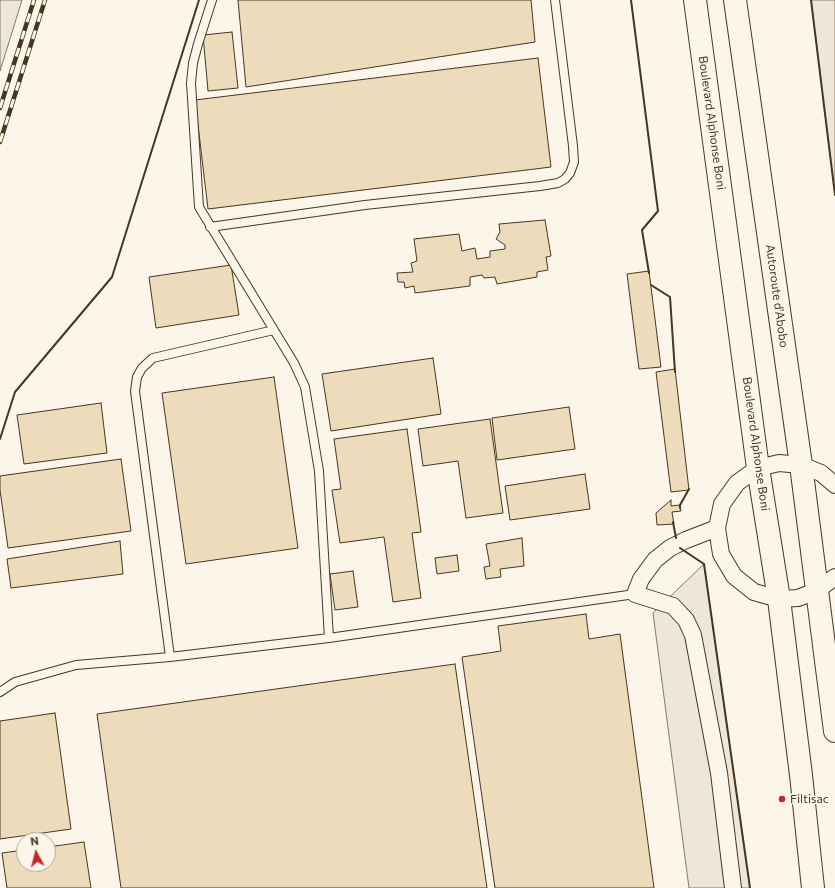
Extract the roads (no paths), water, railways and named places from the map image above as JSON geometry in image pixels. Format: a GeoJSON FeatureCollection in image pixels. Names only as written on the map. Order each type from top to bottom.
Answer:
{"type":"FeatureCollection","features":[{"type":"Feature","properties":{"kind":"main road","name":"Boulevard Alphonse Boni"},"geometry":{"type":"LineString","coordinates":[[696,0],[758,468],[779,599],[802,775],[813,888]]}},
{"type":"Feature","properties":{"kind":"main road","name":"Autoroute d'Abobo"},"geometry":{"type":"LineString","coordinates":[[735,0],[801,465],[816,592]]}},
{"type":"Feature","properties":{"kind":"main road"},"geometry":{"type":"LineString","coordinates":[[816,592],[835,731]]}},
{"type":"Feature","properties":{"kind":"street"},"geometry":{"type":"LineString","coordinates":[[835,485],[821,473],[801,465],[779,463],[758,468],[737,483],[722,504],[717,528],[721,554],[734,576],[754,592],[779,599],[798,598],[816,592],[835,577]]}},
{"type":"Feature","properties":{"kind":"street"},"geometry":{"type":"LineString","coordinates":[[717,528],[670,548],[655,560],[641,579],[635,594],[673,606],[686,620],[693,635],[719,772],[733,888]]}},
{"type":"Feature","properties":{"kind":"lane"},"geometry":{"type":"LineString","coordinates":[[212,0],[193,63],[191,84],[199,207],[301,374],[305,387],[311,415],[319,471],[329,638]]}},
{"type":"Feature","properties":{"kind":"lane"},"geometry":{"type":"LineString","coordinates":[[210,227],[365,204],[540,186],[558,183],[565,179],[570,173],[574,162],[555,0]]}},
{"type":"Feature","properties":{"kind":"lane"},"geometry":{"type":"LineString","coordinates":[[170,657],[135,391],[137,377],[142,368],[153,358],[274,330]]}},
{"type":"Feature","properties":{"kind":"lane"},"geometry":{"type":"LineString","coordinates":[[0,692],[15,682],[76,665],[170,657],[329,638],[635,594]]}},
{"type":"Feature","properties":{"kind":"railway"},"geometry":{"type":"LineString","coordinates":[[0,108],[34,0]]}},
{"type":"Feature","properties":{"kind":"railway"},"geometry":{"type":"LineString","coordinates":[[0,142],[45,0]]}},
{"type":"Feature","properties":{"kind":"place","name":"Filtisac"},"geometry":{"type":"Point","coordinates":[782,799]}}]}
